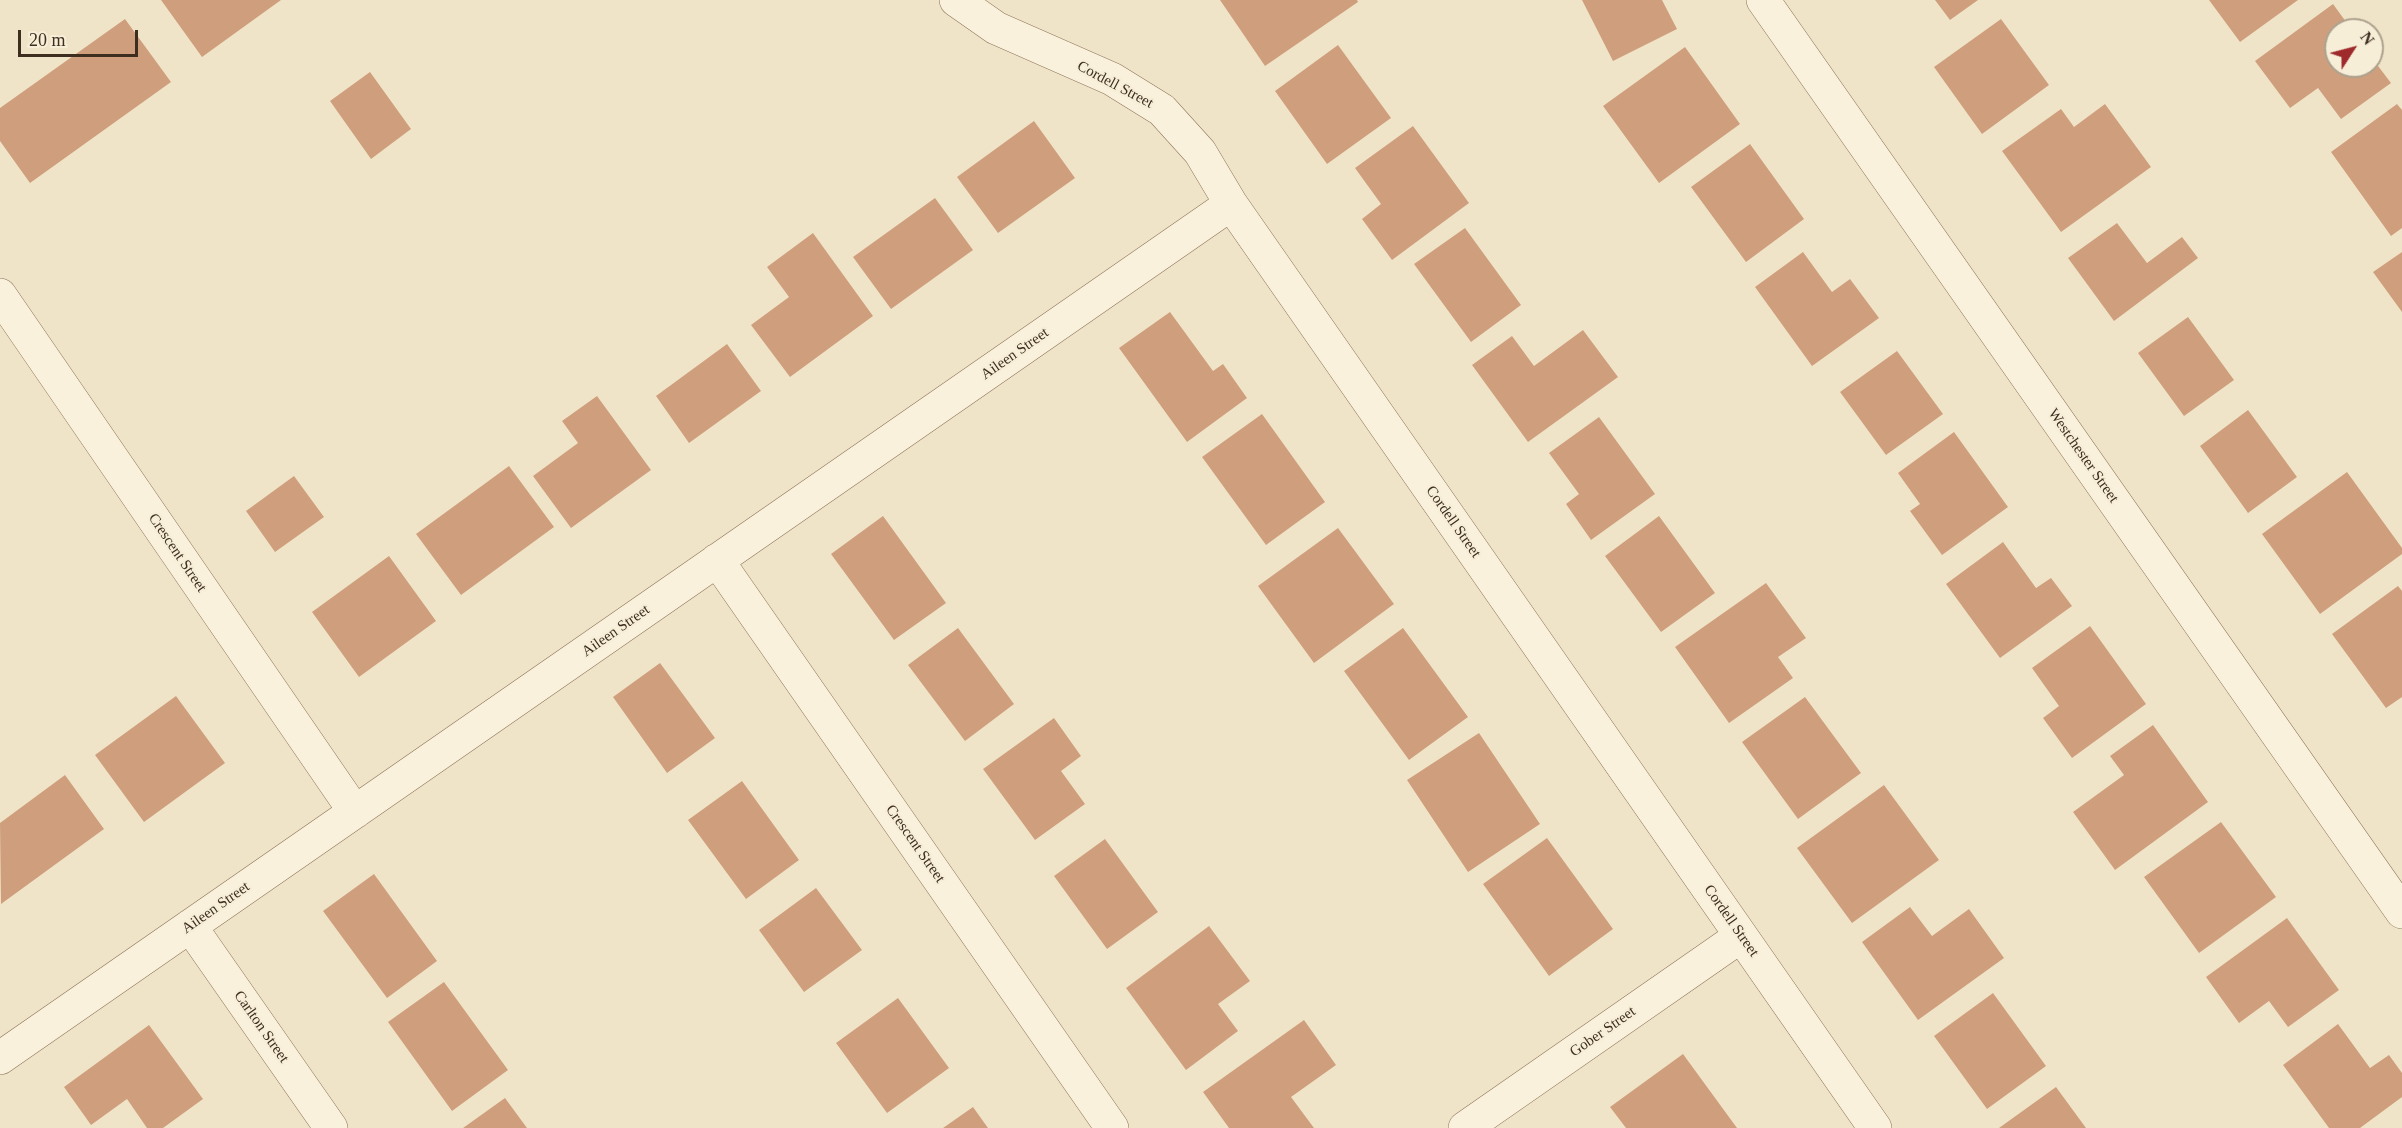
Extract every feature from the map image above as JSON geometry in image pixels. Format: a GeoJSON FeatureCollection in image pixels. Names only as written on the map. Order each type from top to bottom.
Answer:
{"type":"FeatureCollection","features":[{"type":"Feature","properties":{"kind":"street","name":"Cordell Street"},"geometry":{"type":"LineString","coordinates":[[957,0],[996,28],[1112,80],[1162,110],[1200,152],[1231,204],[1875,1128]]}},
{"type":"Feature","properties":{"kind":"street","name":"Westchester Street"},"geometry":{"type":"LineString","coordinates":[[1763,0],[2402,912]]}},
{"type":"Feature","properties":{"kind":"street","name":"Aileen Street"},"geometry":{"type":"LineString","coordinates":[[0,1058],[1231,204]]}},
{"type":"Feature","properties":{"kind":"street","name":"Crescent Street"},"geometry":{"type":"LineString","coordinates":[[0,295],[355,812]]}},
{"type":"Feature","properties":{"kind":"street","name":"Crescent Street"},"geometry":{"type":"LineString","coordinates":[[717,561],[1112,1128]]}},
{"type":"Feature","properties":{"kind":"street","name":"Carlton Street"},"geometry":{"type":"LineString","coordinates":[[190,926],[331,1128]]}},
{"type":"Feature","properties":{"kind":"street","name":"Gober Street"},"geometry":{"type":"LineString","coordinates":[[1465,1128],[1742,936]]}},
{"type":"Feature","properties":{"kind":"building"},"geometry":{"type":"Polygon","coordinates":[[[161,0],[281,0],[202,57],[161,0]]]}},
{"type":"Feature","properties":{"kind":"building"},"geometry":{"type":"Polygon","coordinates":[[[1220,0],[1357,0],[1358,2],[1265,66],[1220,0]]]}},
{"type":"Feature","properties":{"kind":"building"},"geometry":{"type":"Polygon","coordinates":[[[1582,0],[1662,0],[1677,29],[1613,61],[1582,0]]]}},
{"type":"Feature","properties":{"kind":"building"},"geometry":{"type":"Polygon","coordinates":[[[1935,0],[1978,0],[1950,20],[1935,0]]]}},
{"type":"Feature","properties":{"kind":"building"},"geometry":{"type":"Polygon","coordinates":[[[2209,0],[2298,0],[2240,42],[2209,0]]]}},
{"type":"Feature","properties":{"kind":"building"},"geometry":{"type":"Polygon","coordinates":[[[2333,4],[2343,18],[2324,18],[2324,78],[2384,78],[2384,74],[2391,83],[2341,119],[2318,88],[2290,108],[2255,61],[2333,4]]]}},
{"type":"Feature","properties":{"kind":"building"},"geometry":{"type":"Polygon","coordinates":[[[125,19],[171,82],[30,183],[0,141],[0,108],[125,19]]]}},
{"type":"Feature","properties":{"kind":"building"},"geometry":{"type":"Polygon","coordinates":[[[2001,19],[2049,85],[1982,134],[1934,67],[2001,19]]]}},
{"type":"Feature","properties":{"kind":"building"},"geometry":{"type":"Polygon","coordinates":[[[1338,45],[1391,118],[1327,164],[1275,91],[1338,45]]]}},
{"type":"Feature","properties":{"kind":"building"},"geometry":{"type":"Polygon","coordinates":[[[1685,47],[1740,124],[1659,183],[1603,106],[1685,47]]]}},
{"type":"Feature","properties":{"kind":"building"},"geometry":{"type":"Polygon","coordinates":[[[370,72],[411,129],[371,159],[330,101],[370,72]]]}},
{"type":"Feature","properties":{"kind":"building"},"geometry":{"type":"Polygon","coordinates":[[[2105,104],[2151,167],[2061,232],[2002,151],[2061,109],[2074,127],[2105,104]]]}},
{"type":"Feature","properties":{"kind":"building"},"geometry":{"type":"Polygon","coordinates":[[[2397,104],[2402,110],[2402,228],[2391,236],[2331,152],[2397,104]]]}},
{"type":"Feature","properties":{"kind":"building"},"geometry":{"type":"Polygon","coordinates":[[[1034,121],[1075,178],[998,233],[957,177],[1034,121]]]}},
{"type":"Feature","properties":{"kind":"building"},"geometry":{"type":"Polygon","coordinates":[[[1413,126],[1469,203],[1392,260],[1362,219],[1381,204],[1355,168],[1413,126]]]}},
{"type":"Feature","properties":{"kind":"building"},"geometry":{"type":"Polygon","coordinates":[[[1750,144],[1804,219],[1746,262],[1691,187],[1750,144]]]}},
{"type":"Feature","properties":{"kind":"building"},"geometry":{"type":"Polygon","coordinates":[[[935,198],[973,250],[891,309],[853,257],[935,198]]]}},
{"type":"Feature","properties":{"kind":"building"},"geometry":{"type":"Polygon","coordinates":[[[2117,223],[2147,263],[2182,237],[2198,258],[2114,321],[2068,258],[2117,223]]]}},
{"type":"Feature","properties":{"kind":"building"},"geometry":{"type":"Polygon","coordinates":[[[1465,228],[1521,305],[1471,342],[1414,264],[1465,228]]]}},
{"type":"Feature","properties":{"kind":"building"},"geometry":{"type":"Polygon","coordinates":[[[813,233],[873,316],[790,377],[751,325],[789,297],[767,267],[813,233]]]}},
{"type":"Feature","properties":{"kind":"building"},"geometry":{"type":"Polygon","coordinates":[[[1803,252],[1832,292],[1850,279],[1879,318],[1812,366],[1755,287],[1803,252]]]}},
{"type":"Feature","properties":{"kind":"building"},"geometry":{"type":"Polygon","coordinates":[[[2402,252],[2402,312],[2373,272],[2402,252]]]}},
{"type":"Feature","properties":{"kind":"building"},"geometry":{"type":"Polygon","coordinates":[[[1170,312],[1213,371],[1223,364],[1247,398],[1187,442],[1119,348],[1170,312]]]}},
{"type":"Feature","properties":{"kind":"building"},"geometry":{"type":"Polygon","coordinates":[[[2188,317],[2234,380],[2184,416],[2138,353],[2188,317]]]}},
{"type":"Feature","properties":{"kind":"building"},"geometry":{"type":"Polygon","coordinates":[[[1583,330],[1618,377],[1528,442],[1472,365],[1512,336],[1534,366],[1583,330]]]}},
{"type":"Feature","properties":{"kind":"building"},"geometry":{"type":"Polygon","coordinates":[[[727,344],[761,391],[689,443],[656,396],[727,344]]]}},
{"type":"Feature","properties":{"kind":"building"},"geometry":{"type":"Polygon","coordinates":[[[1897,351],[1943,414],[1886,455],[1840,392],[1897,351]]]}},
{"type":"Feature","properties":{"kind":"building"},"geometry":{"type":"Polygon","coordinates":[[[597,396],[651,470],[571,528],[533,476],[578,443],[562,421],[597,396]]]}},
{"type":"Feature","properties":{"kind":"building"},"geometry":{"type":"Polygon","coordinates":[[[2248,410],[2297,477],[2248,513],[2200,446],[2248,410]]]}},
{"type":"Feature","properties":{"kind":"building"},"geometry":{"type":"Polygon","coordinates":[[[1262,414],[1325,502],[1266,545],[1202,457],[1262,414]]]}},
{"type":"Feature","properties":{"kind":"building"},"geometry":{"type":"Polygon","coordinates":[[[1599,417],[1655,494],[1591,540],[1566,504],[1579,494],[1549,453],[1599,417]]]}},
{"type":"Feature","properties":{"kind":"building"},"geometry":{"type":"Polygon","coordinates":[[[1954,432],[2008,507],[1942,555],[1910,511],[1920,504],[1898,473],[1954,432]]]}},
{"type":"Feature","properties":{"kind":"building"},"geometry":{"type":"Polygon","coordinates":[[[509,466],[554,527],[461,595],[416,534],[509,466]]]}},
{"type":"Feature","properties":{"kind":"building"},"geometry":{"type":"Polygon","coordinates":[[[2347,472],[2402,548],[2402,554],[2320,614],[2262,534],[2347,472]]]}},
{"type":"Feature","properties":{"kind":"building"},"geometry":{"type":"Polygon","coordinates":[[[294,476],[324,517],[275,552],[246,511],[294,476]]]}},
{"type":"Feature","properties":{"kind":"building"},"geometry":{"type":"Polygon","coordinates":[[[883,516],[946,603],[894,640],[831,554],[883,516]]]}},
{"type":"Feature","properties":{"kind":"building"},"geometry":{"type":"Polygon","coordinates":[[[1659,516],[1715,593],[1661,632],[1605,556],[1659,516]]]}},
{"type":"Feature","properties":{"kind":"building"},"geometry":{"type":"Polygon","coordinates":[[[1338,528],[1394,604],[1314,663],[1258,586],[1338,528]]]}},
{"type":"Feature","properties":{"kind":"building"},"geometry":{"type":"Polygon","coordinates":[[[2003,542],[2036,588],[2051,578],[2072,606],[2000,658],[1946,584],[2003,542]]]}},
{"type":"Feature","properties":{"kind":"building"},"geometry":{"type":"Polygon","coordinates":[[[389,556],[436,621],[359,677],[312,612],[389,556]]]}},
{"type":"Feature","properties":{"kind":"building"},"geometry":{"type":"Polygon","coordinates":[[[1766,583],[1806,638],[1778,657],[1793,678],[1729,723],[1675,647],[1766,583]]]}},
{"type":"Feature","properties":{"kind":"building"},"geometry":{"type":"Polygon","coordinates":[[[2398,586],[2402,591],[2402,697],[2386,708],[2332,634],[2398,586]]]}},
{"type":"Feature","properties":{"kind":"building"},"geometry":{"type":"Polygon","coordinates":[[[2090,626],[2146,704],[2072,758],[2043,718],[2059,706],[2032,668],[2090,626]]]}},
{"type":"Feature","properties":{"kind":"building"},"geometry":{"type":"Polygon","coordinates":[[[958,628],[1014,704],[965,741],[908,665],[958,628]]]}},
{"type":"Feature","properties":{"kind":"building"},"geometry":{"type":"Polygon","coordinates":[[[1403,628],[1468,717],[1409,760],[1344,671],[1403,628]]]}},
{"type":"Feature","properties":{"kind":"building"},"geometry":{"type":"Polygon","coordinates":[[[660,663],[715,738],[667,773],[613,697],[660,663]]]}},
{"type":"Feature","properties":{"kind":"building"},"geometry":{"type":"Polygon","coordinates":[[[176,696],[225,763],[144,822],[95,755],[176,696]]]}},
{"type":"Feature","properties":{"kind":"building"},"geometry":{"type":"Polygon","coordinates":[[[1805,697],[1861,773],[1798,819],[1742,742],[1805,697]]]}},
{"type":"Feature","properties":{"kind":"building"},"geometry":{"type":"Polygon","coordinates":[[[1054,718],[1081,756],[1061,771],[1085,804],[1035,840],[983,769],[1054,718]]]}},
{"type":"Feature","properties":{"kind":"building"},"geometry":{"type":"Polygon","coordinates":[[[2153,725],[2208,802],[2115,870],[2073,812],[2124,775],[2110,756],[2153,725]]]}},
{"type":"Feature","properties":{"kind":"building"},"geometry":{"type":"Polygon","coordinates":[[[1479,733],[1540,824],[1468,872],[1407,780],[1479,733]]]}},
{"type":"Feature","properties":{"kind":"building"},"geometry":{"type":"Polygon","coordinates":[[[65,775],[104,829],[1,904],[0,823],[65,775]]]}},
{"type":"Feature","properties":{"kind":"building"},"geometry":{"type":"Polygon","coordinates":[[[742,781],[799,860],[746,899],[688,820],[742,781]]]}},
{"type":"Feature","properties":{"kind":"building"},"geometry":{"type":"Polygon","coordinates":[[[1884,785],[1939,860],[1852,923],[1797,848],[1884,785]]]}},
{"type":"Feature","properties":{"kind":"building"},"geometry":{"type":"Polygon","coordinates":[[[2221,822],[2276,897],[2199,953],[2144,877],[2221,822]]]}},
{"type":"Feature","properties":{"kind":"building"},"geometry":{"type":"Polygon","coordinates":[[[1547,838],[1613,929],[1549,976],[1483,884],[1547,838]]]}},
{"type":"Feature","properties":{"kind":"building"},"geometry":{"type":"Polygon","coordinates":[[[1105,839],[1158,912],[1107,949],[1054,876],[1105,839]]]}},
{"type":"Feature","properties":{"kind":"building"},"geometry":{"type":"Polygon","coordinates":[[[374,874],[437,961],[387,998],[323,911],[374,874]]]}},
{"type":"Feature","properties":{"kind":"building"},"geometry":{"type":"Polygon","coordinates":[[[816,888],[862,950],[804,992],[759,930],[816,888]]]}},
{"type":"Feature","properties":{"kind":"building"},"geometry":{"type":"Polygon","coordinates":[[[1910,907],[1932,936],[1969,909],[2004,958],[1918,1020],[1862,942],[1910,907]]]}},
{"type":"Feature","properties":{"kind":"building"},"geometry":{"type":"Polygon","coordinates":[[[2287,918],[2339,990],[2288,1027],[2269,1001],[2239,1023],[2206,977],[2287,918]]]}},
{"type":"Feature","properties":{"kind":"building"},"geometry":{"type":"Polygon","coordinates":[[[1209,926],[1250,981],[1218,1004],[1238,1031],[1186,1070],[1126,988],[1209,926]]]}},
{"type":"Feature","properties":{"kind":"building"},"geometry":{"type":"Polygon","coordinates":[[[444,982],[508,1070],[452,1111],[388,1022],[444,982]]]}},
{"type":"Feature","properties":{"kind":"building"},"geometry":{"type":"Polygon","coordinates":[[[1993,993],[2046,1066],[1987,1109],[1934,1036],[1993,993]]]}},
{"type":"Feature","properties":{"kind":"building"},"geometry":{"type":"Polygon","coordinates":[[[898,998],[949,1068],[887,1113],[836,1043],[898,998]]]}},
{"type":"Feature","properties":{"kind":"building"},"geometry":{"type":"Polygon","coordinates":[[[1304,1020],[1336,1065],[1291,1097],[1314,1128],[1229,1128],[1203,1092],[1304,1020]]]}},
{"type":"Feature","properties":{"kind":"building"},"geometry":{"type":"Polygon","coordinates":[[[2338,1024],[2370,1068],[2389,1055],[2402,1073],[2402,1097],[2360,1128],[2329,1128],[2283,1065],[2338,1024]]]}},
{"type":"Feature","properties":{"kind":"building"},"geometry":{"type":"Polygon","coordinates":[[[149,1025],[203,1099],[163,1128],[147,1128],[127,1099],[91,1125],[64,1087],[149,1025]]]}},
{"type":"Feature","properties":{"kind":"building"},"geometry":{"type":"Polygon","coordinates":[[[1683,1054],[1737,1128],[1626,1128],[1610,1107],[1683,1054]]]}},
{"type":"Feature","properties":{"kind":"building"},"geometry":{"type":"Polygon","coordinates":[[[2056,1087],[2086,1128],[1999,1128],[2056,1087]]]}},
{"type":"Feature","properties":{"kind":"building"},"geometry":{"type":"Polygon","coordinates":[[[505,1098],[527,1128],[463,1128],[505,1098]]]}},
{"type":"Feature","properties":{"kind":"building"},"geometry":{"type":"Polygon","coordinates":[[[973,1107],[988,1128],[943,1128],[973,1107]]]}}]}
